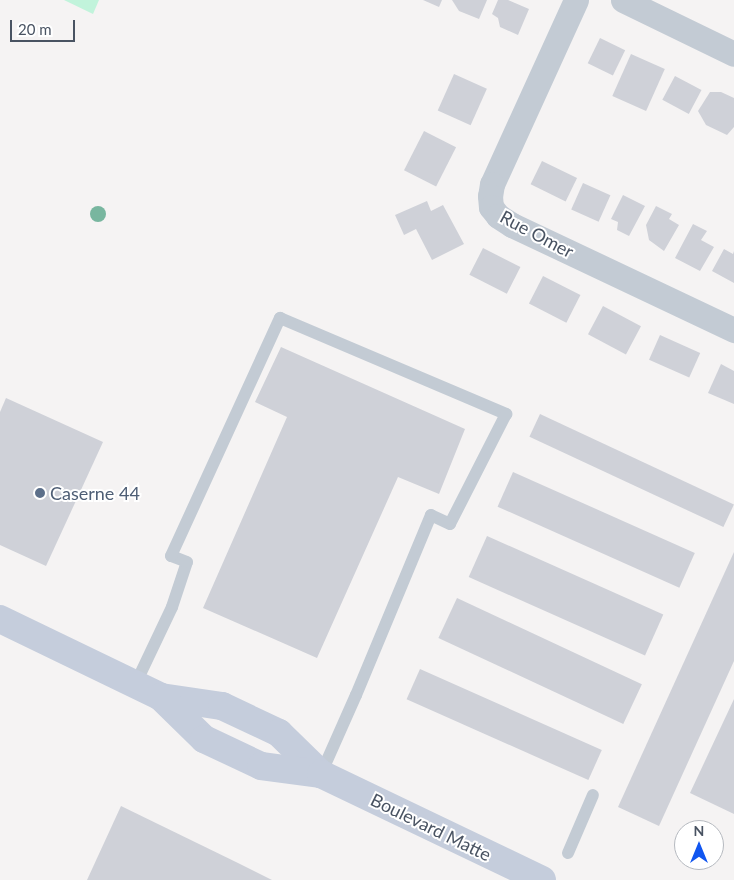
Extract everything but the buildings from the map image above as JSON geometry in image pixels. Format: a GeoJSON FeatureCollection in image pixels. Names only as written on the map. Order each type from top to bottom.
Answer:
{"type":"FeatureCollection","features":[{"type":"Feature","properties":{"kind":"main road","name":"Boulevard Matte"},"geometry":{"type":"LineString","coordinates":[[0,620],[161,697],[222,706],[279,733],[321,774]]}},
{"type":"Feature","properties":{"kind":"main road","name":"Boulevard Matte"},"geometry":{"type":"LineString","coordinates":[[161,697],[204,739],[261,766],[321,774],[542,880]]}},
{"type":"Feature","properties":{"kind":"street","name":"Rue Omer"},"geometry":{"type":"LineString","coordinates":[[576,0],[492,184],[491,207],[498,216],[512,224],[734,330]]}},
{"type":"Feature","properties":{"kind":"street"},"geometry":{"type":"LineString","coordinates":[[623,0],[734,54]]}},
{"type":"Feature","properties":{"kind":"lane"},"geometry":{"type":"LineString","coordinates":[[135,685],[172,607],[187,562],[171,556],[280,318],[506,414],[450,524],[431,515],[356,696],[321,774]]}},
{"type":"Feature","properties":{"kind":"lane"},"geometry":{"type":"LineString","coordinates":[[568,853],[593,795]]}},
{"type":"Feature","properties":{"kind":"green space"},"geometry":{"type":"Polygon","coordinates":[[[64,0],[99,0],[93,14],[64,0]]]}},
{"type":"Feature","properties":{"kind":"place","name":"Caserne 44"},"geometry":{"type":"Point","coordinates":[40,493]}}]}
